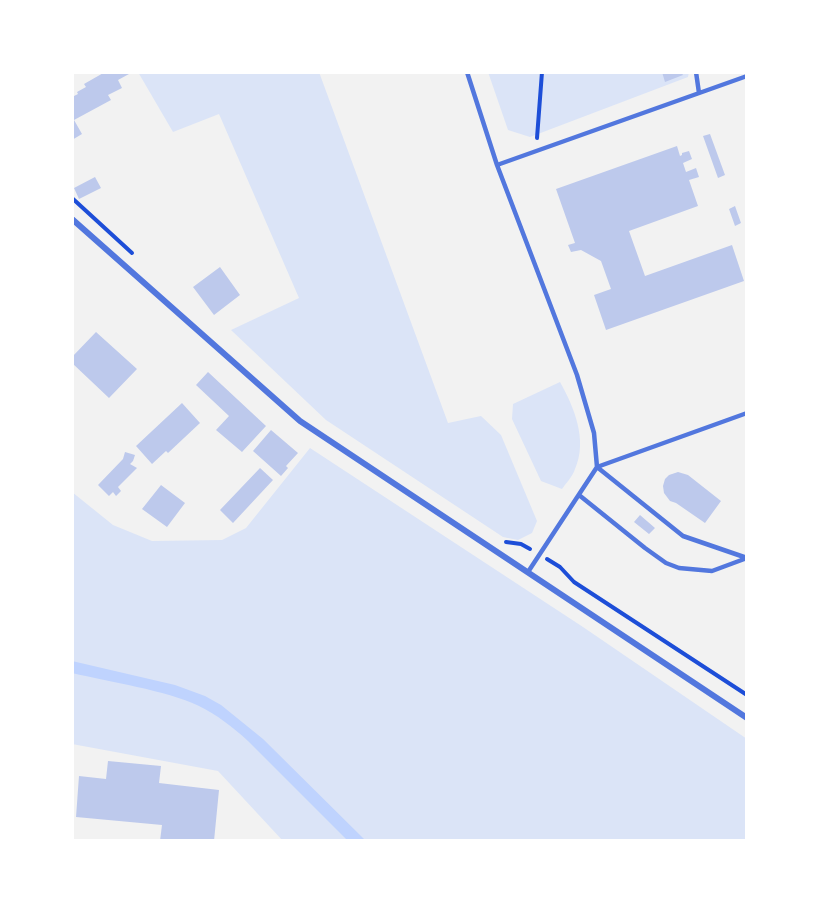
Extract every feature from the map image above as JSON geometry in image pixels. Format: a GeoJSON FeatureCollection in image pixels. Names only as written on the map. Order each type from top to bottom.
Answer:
{"type":"FeatureCollection","features":[{"type":"Feature","properties":{"kind":"street"},"geometry":{"type":"LineString","coordinates":[[72,219],[300,420],[747,718]]}},
{"type":"Feature","properties":{"kind":"lane"},"geometry":{"type":"LineString","coordinates":[[467,72],[497,165],[576,375],[594,433],[597,467],[683,536],[747,558]]}},
{"type":"Feature","properties":{"kind":"lane"},"geometry":{"type":"LineString","coordinates":[[696,72],[699,93]]}},
{"type":"Feature","properties":{"kind":"lane"},"geometry":{"type":"LineString","coordinates":[[497,165],[747,76]]}},
{"type":"Feature","properties":{"kind":"lane"},"geometry":{"type":"LineString","coordinates":[[528,572],[597,467],[747,413]]}},
{"type":"Feature","properties":{"kind":"lane"},"geometry":{"type":"LineString","coordinates":[[579,495],[652,553],[666,563],[679,568],[712,571],[747,558]]}},
{"type":"Feature","properties":{"kind":"path"},"geometry":{"type":"LineString","coordinates":[[537,151],[542,72]]}},
{"type":"Feature","properties":{"kind":"path"},"geometry":{"type":"LineString","coordinates":[[72,198],[134,254]]}},
{"type":"Feature","properties":{"kind":"path"},"geometry":{"type":"LineString","coordinates":[[499,542],[521,543],[539,554],[560,567],[574,582],[747,695]]}},
{"type":"Feature","properties":{"kind":"shaded area"},"geometry":{"type":"Polygon","coordinates":[[[138,72],[319,72],[448,423],[481,416],[501,435],[537,521],[532,533],[518,540],[503,537],[326,420],[231,330],[299,298],[219,114],[173,132],[138,72]]]}},
{"type":"Feature","properties":{"kind":"shaded area"},"geometry":{"type":"Polygon","coordinates":[[[488,72],[689,72],[688,77],[530,137],[508,130],[488,72]]]}},
{"type":"Feature","properties":{"kind":"shaded area"},"geometry":{"type":"Polygon","coordinates":[[[560,382],[570,402],[580,435],[579,458],[574,472],[562,489],[541,481],[512,419],[513,404],[560,382]]]}},
{"type":"Feature","properties":{"kind":"shaded area"},"geometry":{"type":"Polygon","coordinates":[[[310,448],[583,627],[747,739],[747,841],[283,841],[218,771],[72,744],[72,492],[113,525],[152,541],[222,540],[246,528],[310,448]]]}},
{"type":"Feature","properties":{"kind":"water"},"geometry":{"type":"Polygon","coordinates":[[[72,661],[175,685],[205,696],[221,705],[263,739],[366,841],[348,841],[248,741],[212,713],[170,695],[72,673],[72,661]]]}},
{"type":"Feature","properties":{"kind":"building"},"geometry":{"type":"Polygon","coordinates":[[[105,72],[128,72],[129,74],[118,80],[122,88],[108,95],[111,100],[74,120],[82,134],[72,140],[72,97],[86,87],[84,84],[105,72]]]}},
{"type":"Feature","properties":{"kind":"building"},"geometry":{"type":"Polygon","coordinates":[[[662,72],[681,72],[683,75],[665,82],[662,72]]]}},
{"type":"Feature","properties":{"kind":"building"},"geometry":{"type":"Polygon","coordinates":[[[710,134],[725,175],[718,178],[703,136],[710,134]]]}},
{"type":"Feature","properties":{"kind":"building"},"geometry":{"type":"Polygon","coordinates":[[[677,146],[680,156],[689,151],[692,159],[683,163],[686,172],[696,168],[699,177],[689,180],[698,206],[629,231],[645,276],[732,245],[744,281],[606,330],[594,295],[611,289],[601,261],[581,250],[571,252],[568,245],[575,243],[556,189],[677,146]]]}},
{"type":"Feature","properties":{"kind":"building"},"geometry":{"type":"Polygon","coordinates":[[[95,177],[101,188],[79,199],[74,188],[95,177]]]}},
{"type":"Feature","properties":{"kind":"building"},"geometry":{"type":"Polygon","coordinates":[[[735,206],[741,223],[735,226],[729,209],[735,206]]]}},
{"type":"Feature","properties":{"kind":"building"},"geometry":{"type":"Polygon","coordinates":[[[220,267],[240,295],[214,315],[193,287],[220,267]]]}},
{"type":"Feature","properties":{"kind":"building"},"geometry":{"type":"Polygon","coordinates":[[[96,332],[137,369],[109,398],[72,363],[72,357],[96,332]]]}},
{"type":"Feature","properties":{"kind":"building"},"geometry":{"type":"Polygon","coordinates":[[[208,372],[266,426],[242,452],[216,430],[229,416],[196,385],[208,372]]]}},
{"type":"Feature","properties":{"kind":"building"},"geometry":{"type":"Polygon","coordinates":[[[182,403],[200,423],[168,453],[166,451],[152,464],[136,446],[182,403]]]}},
{"type":"Feature","properties":{"kind":"building"},"geometry":{"type":"Polygon","coordinates":[[[271,430],[298,453],[286,466],[288,468],[281,476],[253,451],[271,430]]]}},
{"type":"Feature","properties":{"kind":"building"},"geometry":{"type":"Polygon","coordinates":[[[125,452],[135,455],[130,464],[137,468],[118,487],[121,491],[116,496],[113,492],[109,496],[98,485],[123,459],[125,452]]]}},
{"type":"Feature","properties":{"kind":"building"},"geometry":{"type":"Polygon","coordinates":[[[260,468],[273,480],[233,523],[220,510],[260,468]]]}},
{"type":"Feature","properties":{"kind":"building"},"geometry":{"type":"Polygon","coordinates":[[[678,472],[688,475],[721,501],[705,523],[670,501],[664,493],[665,479],[678,472]]]}},
{"type":"Feature","properties":{"kind":"building"},"geometry":{"type":"Polygon","coordinates":[[[161,485],[185,503],[167,527],[142,509],[161,485]]]}},
{"type":"Feature","properties":{"kind":"building"},"geometry":{"type":"Polygon","coordinates":[[[640,515],[655,528],[649,534],[634,522],[640,515]]]}},
{"type":"Feature","properties":{"kind":"building"},"geometry":{"type":"Polygon","coordinates":[[[108,761],[161,766],[159,783],[219,790],[214,841],[160,841],[162,825],[76,817],[79,776],[106,779],[108,761]]]}}]}
